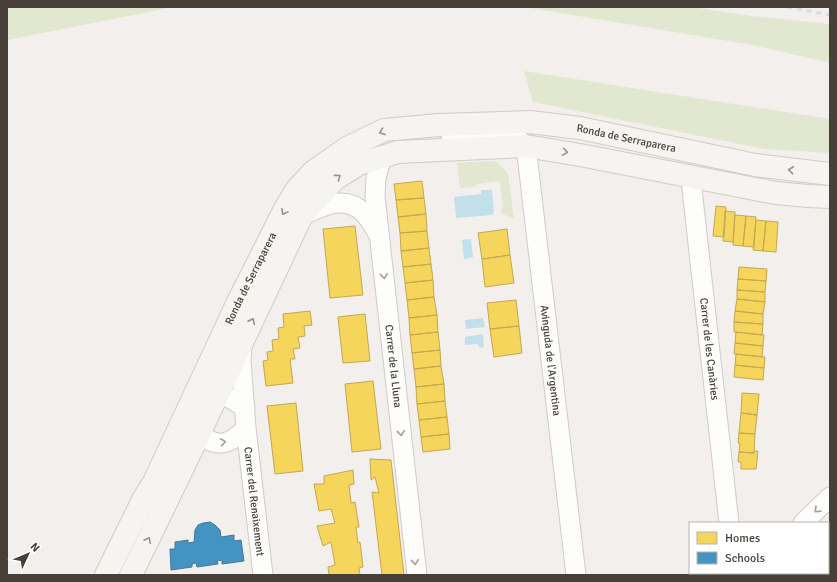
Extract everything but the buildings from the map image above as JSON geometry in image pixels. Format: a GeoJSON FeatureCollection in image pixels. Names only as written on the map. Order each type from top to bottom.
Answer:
{"type":"FeatureCollection","features":[{"type":"Feature","properties":{"kind":"street","name":"Ronda de Serraparera"},"geometry":{"type":"LineString","coordinates":[[106,575],[149,490],[226,327],[285,209],[297,189],[314,171],[347,148],[384,130],[530,122],[580,128],[755,165],[830,174]]}},
{"type":"Feature","properties":{"kind":"street","name":"Ronda de Serraparera"},"geometry":{"type":"LineString","coordinates":[[420,127],[433,135],[506,135],[517,139],[526,146]]}},
{"type":"Feature","properties":{"kind":"street"},"geometry":{"type":"LineString","coordinates":[[526,146],[540,132],[580,128]]}},
{"type":"Feature","properties":{"kind":"street"},"geometry":{"type":"LineString","coordinates":[[612,135],[628,152],[674,161],[701,172],[736,173],[755,165]]}},
{"type":"Feature","properties":{"kind":"street","name":"Ronda de Serraparera"},"geometry":{"type":"LineString","coordinates":[[132,575],[193,432],[212,393],[242,343],[302,216],[335,179],[359,164],[398,152],[526,146],[701,172],[776,193],[830,197]]}},
{"type":"Feature","properties":{"kind":"street","name":"Avinguda de l'Argentina"},"geometry":{"type":"LineString","coordinates":[[526,146],[576,575]]}},
{"type":"Feature","properties":{"kind":"street","name":"Carrer de la Lluna"},"geometry":{"type":"LineString","coordinates":[[382,157],[376,178],[375,196],[417,575]]}},
{"type":"Feature","properties":{"kind":"street","name":"Carrer de les Canàries"},"geometry":{"type":"LineString","coordinates":[[701,172],[693,197],[729,522]]}},
{"type":"Feature","properties":{"kind":"street"},"geometry":{"type":"LineString","coordinates":[[302,216],[327,204],[338,202],[357,207],[365,214],[380,237]]}},
{"type":"Feature","properties":{"kind":"street"},"geometry":{"type":"LineString","coordinates":[[226,327],[227,346],[212,393],[230,397],[245,408]]}},
{"type":"Feature","properties":{"kind":"street"},"geometry":{"type":"LineString","coordinates":[[149,490],[193,432],[211,442],[221,444],[238,436],[246,428],[241,361],[242,343]]}},
{"type":"Feature","properties":{"kind":"street","name":"Carrer del Renaixement"},"geometry":{"type":"LineString","coordinates":[[246,428],[263,575]]}},
{"type":"Feature","properties":{"kind":"street","name":"Ronda de Serraparera"},"geometry":{"type":"LineString","coordinates":[[102,575],[133,506],[149,490]]}},
{"type":"Feature","properties":{"kind":"street"},"geometry":{"type":"LineString","coordinates":[[804,522],[830,497]]}},
{"type":"Feature","properties":{"kind":"green space"},"geometry":{"type":"Polygon","coordinates":[[[7,7],[174,7],[7,40],[7,7]]]}},
{"type":"Feature","properties":{"kind":"green space"},"geometry":{"type":"Polygon","coordinates":[[[525,7],[692,7],[752,16],[830,24],[830,63],[758,46],[525,7]]]}},
{"type":"Feature","properties":{"kind":"green space"},"geometry":{"type":"Polygon","coordinates":[[[524,71],[830,119],[830,153],[764,149],[533,102],[524,71]]]}},
{"type":"Feature","properties":{"kind":"green space"},"geometry":{"type":"Polygon","coordinates":[[[497,162],[508,173],[514,219],[500,213],[503,206],[500,183],[498,181],[477,184],[476,187],[460,188],[457,163],[497,162]]]}},
{"type":"Feature","properties":{"kind":"water"},"geometry":{"type":"Polygon","coordinates":[[[481,190],[492,190],[494,213],[492,215],[456,218],[454,197],[481,194],[481,190]]]}},
{"type":"Feature","properties":{"kind":"water"},"geometry":{"type":"Polygon","coordinates":[[[471,239],[473,257],[464,259],[462,240],[471,239]]]}},
{"type":"Feature","properties":{"kind":"water"},"geometry":{"type":"Polygon","coordinates":[[[483,318],[485,327],[466,329],[465,320],[483,318]]]}},
{"type":"Feature","properties":{"kind":"water"},"geometry":{"type":"Polygon","coordinates":[[[483,334],[484,347],[480,348],[477,344],[465,345],[465,337],[483,334]]]}},
{"type":"Feature","properties":{"kind":"railway"},"geometry":{"type":"LineString","coordinates":[[787,7],[830,15]]}}]}
